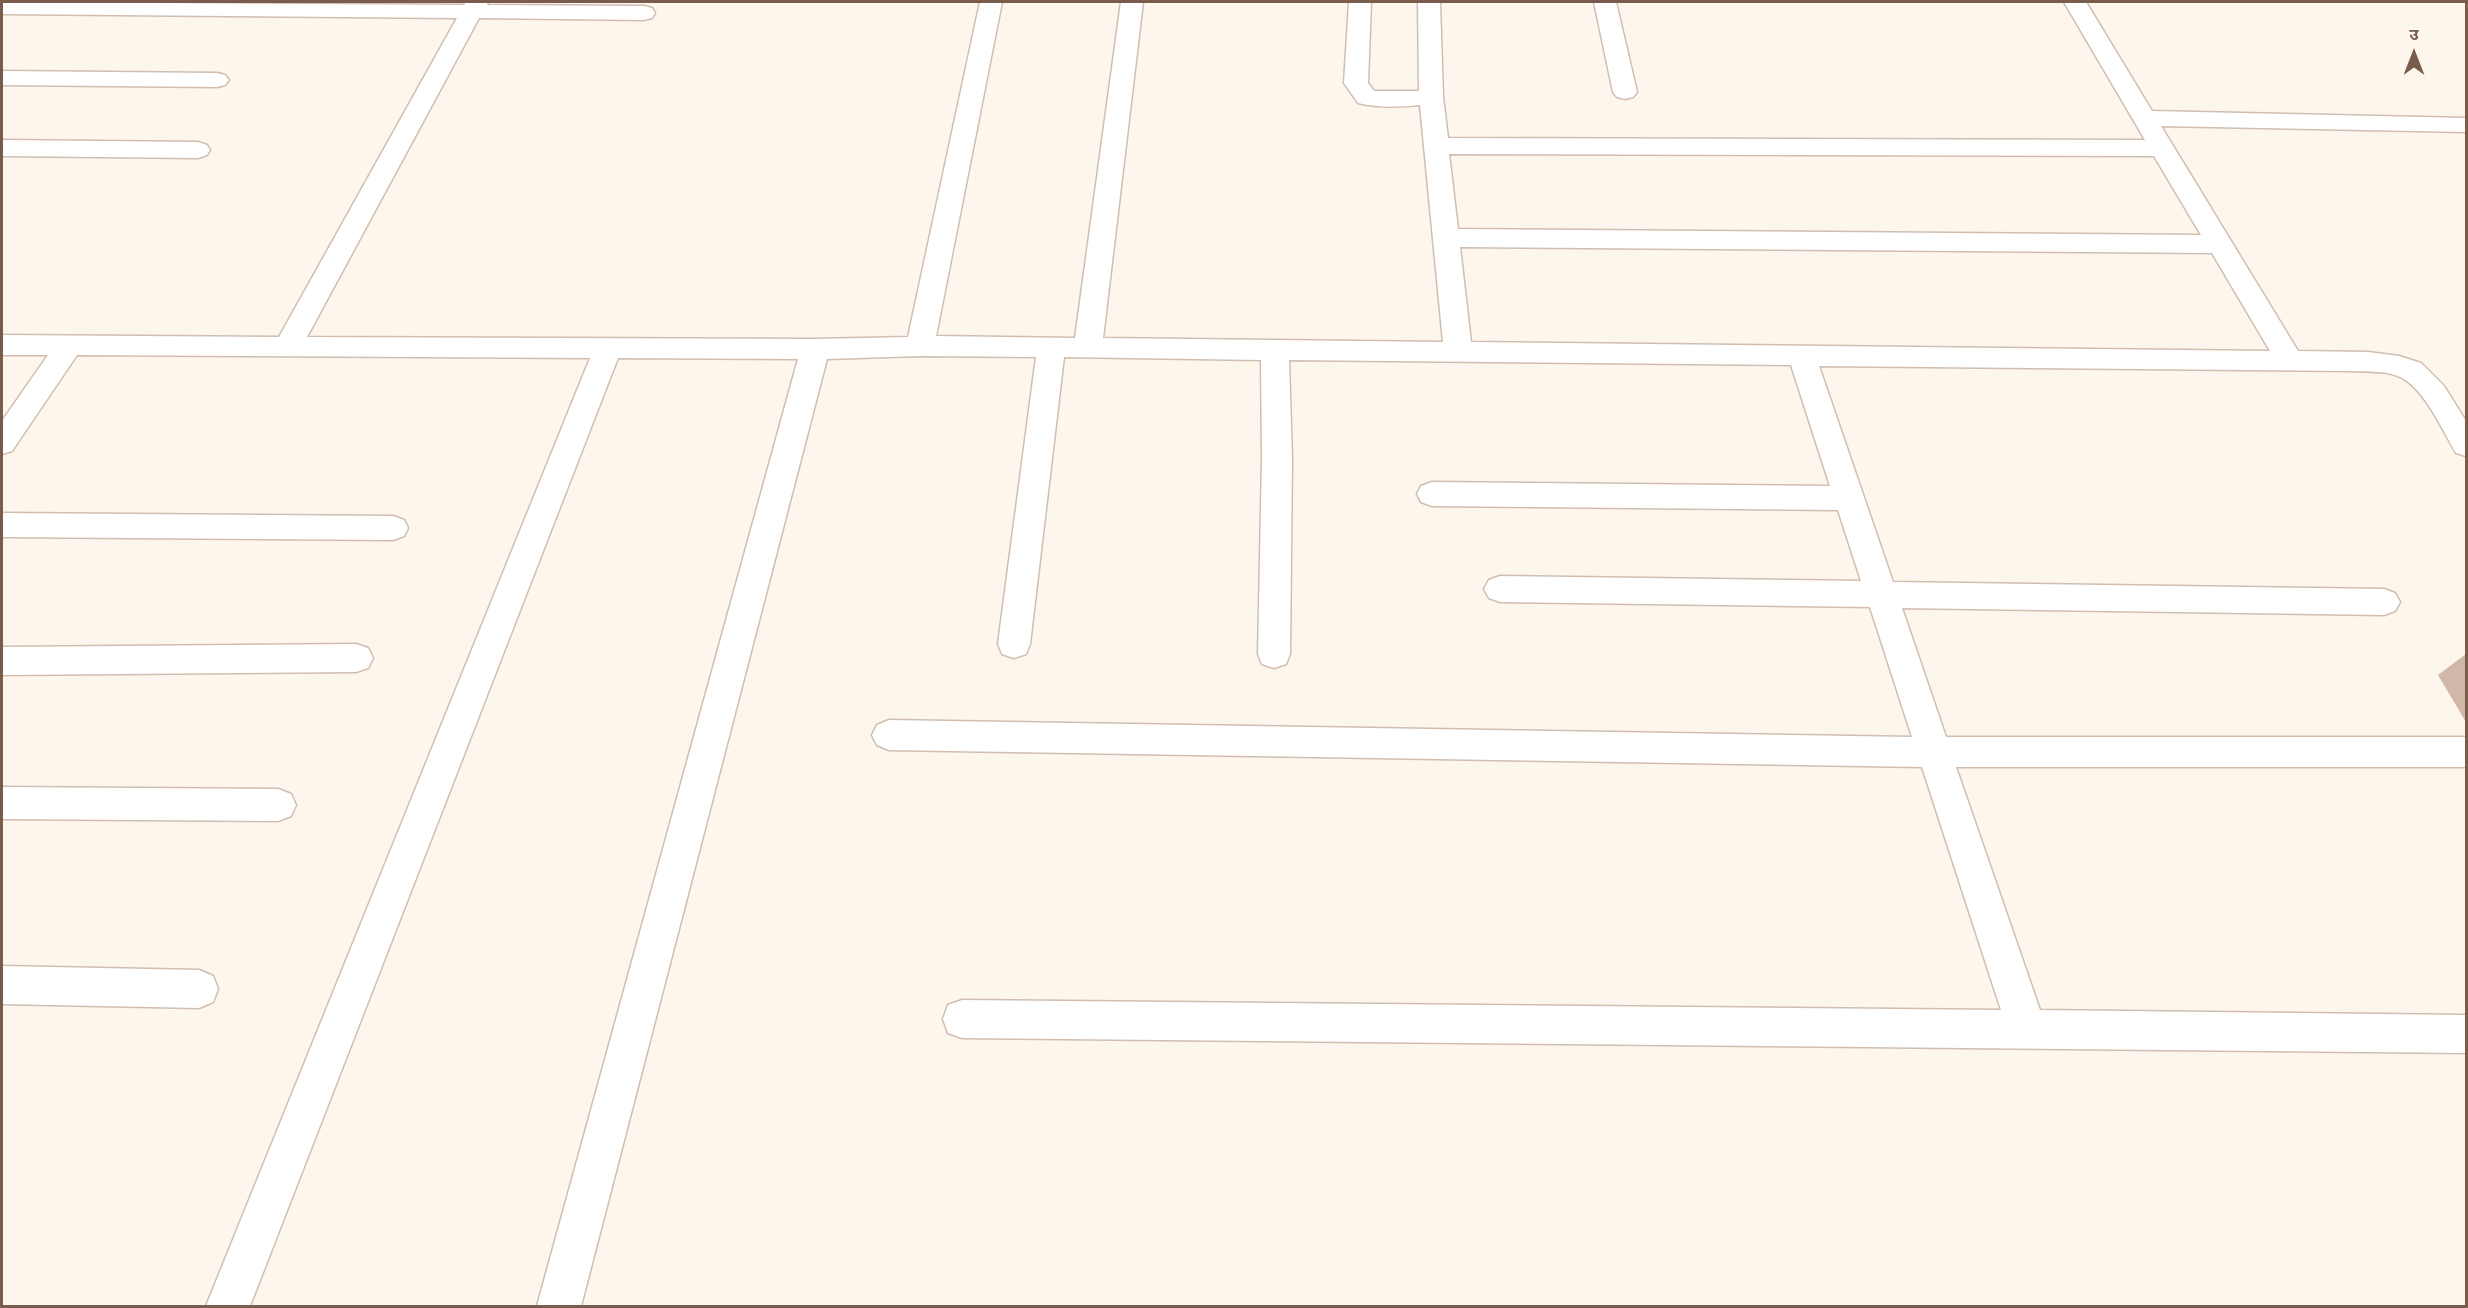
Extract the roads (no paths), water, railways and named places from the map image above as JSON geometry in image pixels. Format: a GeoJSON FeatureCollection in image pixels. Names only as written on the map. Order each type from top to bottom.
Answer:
{"type":"FeatureCollection","features":[{"type":"Feature","properties":{"kind":"street"},"geometry":{"type":"LineString","coordinates":[[920,346],[991,2]]}},
{"type":"Feature","properties":{"kind":"street"},"geometry":{"type":"LineString","coordinates":[[1088,348],[1132,2]]}},
{"type":"Feature","properties":{"kind":"street"},"geometry":{"type":"LineString","coordinates":[[1360,2],[1356,83],[1366,98],[1391,100],[1431,97]]}},
{"type":"Feature","properties":{"kind":"street"},"geometry":{"type":"LineString","coordinates":[[1429,2],[1431,97],[1458,352]]}},
{"type":"Feature","properties":{"kind":"street"},"geometry":{"type":"LineString","coordinates":[[1605,2],[1625,92]]}},
{"type":"Feature","properties":{"kind":"street"},"geometry":{"type":"LineString","coordinates":[[2075,2],[2290,361]]}},
{"type":"Feature","properties":{"kind":"street"},"geometry":{"type":"LineString","coordinates":[[2,7],[474,7],[644,13]]}},
{"type":"Feature","properties":{"kind":"street"},"geometry":{"type":"LineString","coordinates":[[287,347],[474,7]]}},
{"type":"Feature","properties":{"kind":"street"},"geometry":{"type":"LineString","coordinates":[[2,78],[217,80]]}},
{"type":"Feature","properties":{"kind":"street"},"geometry":{"type":"LineString","coordinates":[[2144,118],[2466,125]]}},
{"type":"Feature","properties":{"kind":"street"},"geometry":{"type":"LineString","coordinates":[[1436,146],[2162,148]]}},
{"type":"Feature","properties":{"kind":"street"},"geometry":{"type":"LineString","coordinates":[[2,148],[198,150]]}},
{"type":"Feature","properties":{"kind":"street"},"geometry":{"type":"LineString","coordinates":[[1446,238],[2220,244]]}},
{"type":"Feature","properties":{"kind":"street"},"geometry":{"type":"LineString","coordinates":[[2,345],[814,350],[920,346],[2384,363],[2412,371],[2431,389],[2466,445]]}},
{"type":"Feature","properties":{"kind":"street"},"geometry":{"type":"LineString","coordinates":[[3,438],[69,346]]}},
{"type":"Feature","properties":{"kind":"street"},"geometry":{"type":"LineString","coordinates":[[228,1306],[608,347]]}},
{"type":"Feature","properties":{"kind":"street"},"geometry":{"type":"LineString","coordinates":[[1014,644],[1051,348]]}},
{"type":"Feature","properties":{"kind":"street"},"geometry":{"type":"LineString","coordinates":[[559,1306],[814,350]]}},
{"type":"Feature","properties":{"kind":"street"},"geometry":{"type":"LineString","coordinates":[[1274,654],[1277,459],[1275,350]]}},
{"type":"Feature","properties":{"kind":"street"},"geometry":{"type":"LineString","coordinates":[[1802,356],[2026,1028]]}},
{"type":"Feature","properties":{"kind":"street"},"geometry":{"type":"LineString","coordinates":[[1432,494],[1849,498]]}},
{"type":"Feature","properties":{"kind":"street"},"geometry":{"type":"LineString","coordinates":[[2,525],[393,528]]}},
{"type":"Feature","properties":{"kind":"street"},"geometry":{"type":"LineString","coordinates":[[1500,589],[2384,602]]}},
{"type":"Feature","properties":{"kind":"street"},"geometry":{"type":"LineString","coordinates":[[2,661],[356,658]]}},
{"type":"Feature","properties":{"kind":"street"},"geometry":{"type":"LineString","coordinates":[[890,735],[1934,752],[2466,752]]}},
{"type":"Feature","properties":{"kind":"street"},"geometry":{"type":"LineString","coordinates":[[2,803],[278,805]]}},
{"type":"Feature","properties":{"kind":"street"},"geometry":{"type":"LineString","coordinates":[[2,985],[199,989]]}},
{"type":"Feature","properties":{"kind":"street"},"geometry":{"type":"LineString","coordinates":[[962,1019],[2466,1034]]}}]}
